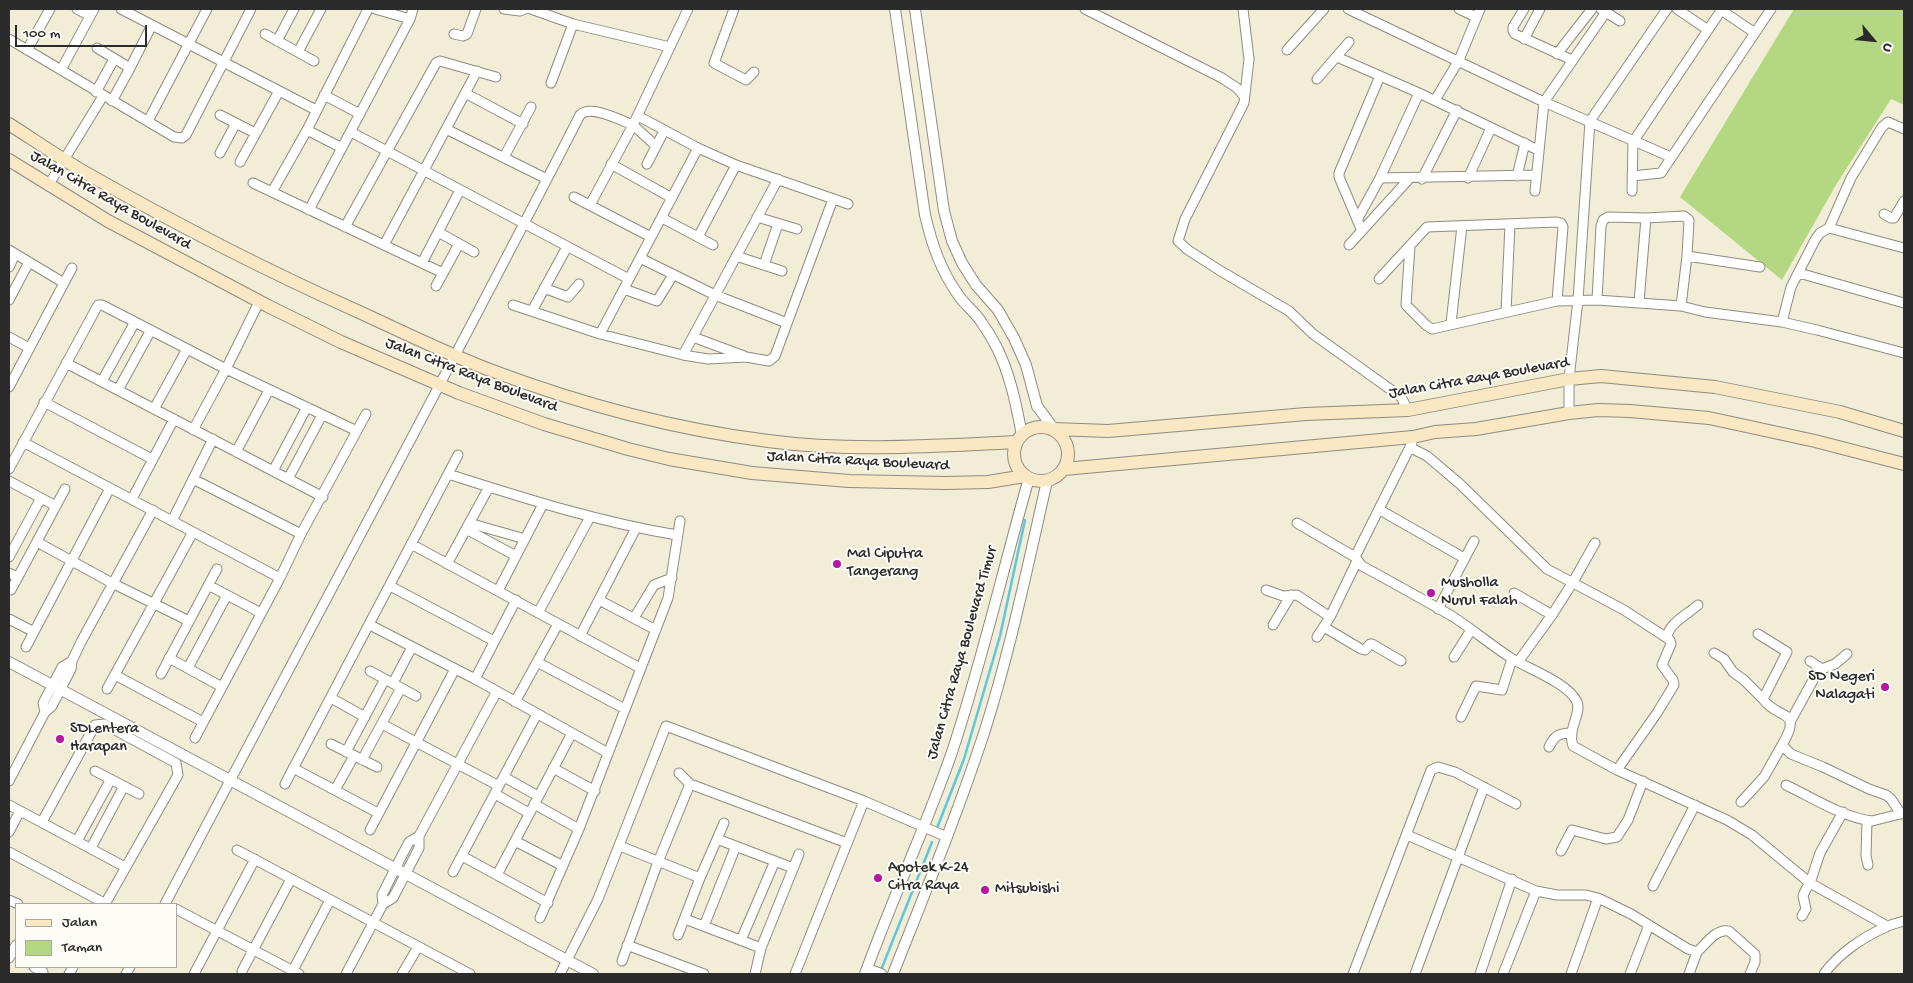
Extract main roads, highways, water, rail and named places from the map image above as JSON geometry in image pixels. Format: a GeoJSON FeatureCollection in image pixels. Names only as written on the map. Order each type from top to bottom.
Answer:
{"type":"FeatureCollection","features":[{"type":"Feature","properties":{"kind":"main road","name":"Jalan Citra Raya Boulevard"},"geometry":{"type":"LineString","coordinates":[[9,124],[84,172],[257,264],[322,296],[488,369],[624,414],[732,436],[771,442],[834,447],[902,448],[1019,438]]}},
{"type":"Feature","properties":{"kind":"main road","name":"Jalan Citra Raya Boulevard"},"geometry":{"type":"LineString","coordinates":[[9,160],[48,186],[149,244],[259,302],[341,342],[507,411],[606,443],[669,459],[752,473],[862,481],[988,482],[1027,477]]}},
{"type":"Feature","properties":{"kind":"main road","name":"Jalan Citra Raya Boulevard"},"geometry":{"type":"LineString","coordinates":[[1054,429],[1108,431],[1306,414],[1408,410],[1569,379],[1601,376],[1715,387],[1840,412],[1904,431]]}},
{"type":"Feature","properties":{"kind":"main road"},"geometry":{"type":"LineString","coordinates":[[1064,469],[1412,442],[1435,432],[1476,429],[1598,410],[1709,418],[1815,441],[1904,464]]}},
{"type":"Feature","properties":{"kind":"main road"},"geometry":{"type":"LineString","coordinates":[[1037,426],[1046,426],[1054,429],[1062,435],[1069,452],[1068,461],[1064,469],[1060,474],[1047,481],[1038,481],[1027,477],[1016,464],[1014,449],[1019,438],[1029,429],[1037,426]]}},
{"type":"Feature","properties":{"kind":"waterway"},"geometry":{"type":"LineString","coordinates":[[937,828],[964,759],[1000,636],[1025,520]]}},
{"type":"Feature","properties":{"kind":"waterway"},"geometry":{"type":"LineString","coordinates":[[881,970],[932,842]]}},
{"type":"Feature","properties":{"kind":"place","name":"Mal Ciputra Tangerang"},"geometry":{"type":"Point","coordinates":[837,564]}},
{"type":"Feature","properties":{"kind":"place","name":"Musholla Nurul Falah"},"geometry":{"type":"Point","coordinates":[1431,593]}},
{"type":"Feature","properties":{"kind":"place","name":"SD Negeri Nalagati"},"geometry":{"type":"Point","coordinates":[1885,687]}},
{"type":"Feature","properties":{"kind":"place","name":"SDLentera Harapan"},"geometry":{"type":"Point","coordinates":[60,739]}},
{"type":"Feature","properties":{"kind":"place","name":"Apotek K-24 Citra Raya"},"geometry":{"type":"Point","coordinates":[878,878]}},
{"type":"Feature","properties":{"kind":"place","name":"Mitsubishi"},"geometry":{"type":"Point","coordinates":[985,890]}}]}
